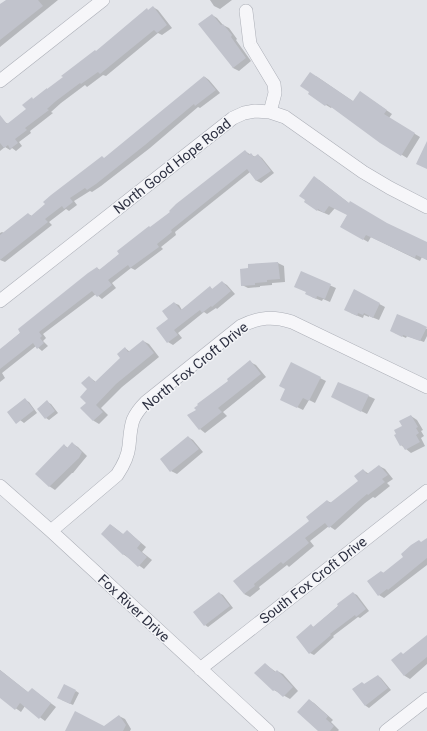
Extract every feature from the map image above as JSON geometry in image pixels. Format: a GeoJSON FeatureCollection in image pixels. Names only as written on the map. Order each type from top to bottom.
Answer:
{"type":"FeatureCollection","features":[{"type":"Feature","properties":{"kind":"street"},"geometry":{"type":"LineString","coordinates":[[0,81],[103,0]]}},
{"type":"Feature","properties":{"kind":"street"},"geometry":{"type":"LineString","coordinates":[[246,11],[250,44],[274,84],[275,93],[270,112]]}},
{"type":"Feature","properties":{"kind":"street","name":"North Good Hope Road"},"geometry":{"type":"LineString","coordinates":[[0,301],[233,118],[244,113],[255,111],[270,112],[285,117],[356,167],[390,188],[427,206]]}},
{"type":"Feature","properties":{"kind":"street","name":"North Fox Croft Drive"},"geometry":{"type":"LineString","coordinates":[[51,531],[117,475],[124,466],[129,447],[130,431],[134,419],[146,402],[241,326],[250,322],[269,317],[281,318],[422,384]]}},
{"type":"Feature","properties":{"kind":"street","name":"Fox River Drive"},"geometry":{"type":"LineString","coordinates":[[0,486],[268,731]]}},
{"type":"Feature","properties":{"kind":"street","name":"South Fox Croft Drive"},"geometry":{"type":"LineString","coordinates":[[200,669],[427,491]]}},
{"type":"Feature","properties":{"kind":"street"},"geometry":{"type":"LineString","coordinates":[[386,731],[427,699]]}},
{"type":"Feature","properties":{"kind":"building"},"geometry":{"type":"Polygon","coordinates":[[[6,0],[38,0],[43,6],[0,40],[0,4],[6,0]]]}},
{"type":"Feature","properties":{"kind":"building"},"geometry":{"type":"Polygon","coordinates":[[[153,6],[167,25],[157,33],[154,30],[100,74],[98,72],[81,84],[80,83],[56,101],[47,109],[49,110],[25,128],[27,130],[15,139],[18,143],[10,149],[8,145],[4,148],[0,143],[0,115],[7,124],[26,109],[22,105],[32,97],[33,99],[63,77],[61,76],[95,50],[96,51],[147,8],[148,10],[153,6]]]}},
{"type":"Feature","properties":{"kind":"building"},"geometry":{"type":"Polygon","coordinates":[[[212,14],[232,35],[231,37],[246,58],[233,68],[198,24],[212,14]]]}},
{"type":"Feature","properties":{"kind":"building"},"geometry":{"type":"Polygon","coordinates":[[[310,72],[353,101],[360,91],[387,110],[384,114],[415,133],[401,156],[380,143],[327,104],[325,106],[308,94],[309,92],[300,86],[310,72]]]}},
{"type":"Feature","properties":{"kind":"building"},"geometry":{"type":"Polygon","coordinates":[[[204,76],[216,90],[195,106],[194,104],[96,184],[87,190],[85,188],[70,198],[73,202],[64,209],[62,206],[45,219],[48,222],[0,260],[0,235],[28,213],[31,216],[45,204],[43,202],[51,195],[102,156],[104,158],[204,76]]]}},
{"type":"Feature","properties":{"kind":"building"},"geometry":{"type":"Polygon","coordinates":[[[427,141],[427,169],[416,164],[427,141]]]}},
{"type":"Feature","properties":{"kind":"building"},"geometry":{"type":"Polygon","coordinates":[[[245,150],[249,155],[251,153],[254,157],[258,154],[271,171],[256,181],[247,169],[171,230],[172,232],[157,244],[159,247],[130,268],[128,265],[108,280],[112,285],[97,297],[92,291],[39,332],[42,336],[40,338],[44,343],[37,349],[33,343],[0,369],[0,349],[20,333],[18,329],[88,273],[97,267],[99,270],[119,254],[117,251],[170,212],[169,211],[176,204],[245,150]]]}},
{"type":"Feature","properties":{"kind":"building"},"geometry":{"type":"Polygon","coordinates":[[[314,176],[349,203],[350,201],[387,223],[427,242],[427,260],[416,255],[415,258],[366,235],[363,240],[340,227],[347,215],[329,206],[324,213],[318,209],[317,211],[304,202],[305,200],[299,196],[314,176]]]}},
{"type":"Feature","properties":{"kind":"building"},"geometry":{"type":"Polygon","coordinates":[[[278,262],[280,279],[267,280],[267,282],[255,283],[255,285],[241,286],[240,269],[248,268],[248,264],[278,262]]]}},
{"type":"Feature","properties":{"kind":"building"},"geometry":{"type":"Polygon","coordinates":[[[301,271],[331,284],[325,299],[317,296],[316,299],[305,294],[306,292],[294,287],[301,271]]]}},
{"type":"Feature","properties":{"kind":"building"},"geometry":{"type":"Polygon","coordinates":[[[222,281],[231,291],[212,307],[211,306],[202,313],[200,310],[174,330],[178,335],[167,343],[156,328],[168,319],[162,311],[174,302],[181,310],[210,286],[212,289],[222,281]]]}},
{"type":"Feature","properties":{"kind":"building"},"geometry":{"type":"Polygon","coordinates":[[[354,289],[380,303],[373,318],[364,313],[363,315],[358,313],[357,316],[344,310],[354,289]]]}},
{"type":"Feature","properties":{"kind":"building"},"geometry":{"type":"Polygon","coordinates":[[[397,314],[427,327],[420,341],[403,335],[402,337],[390,331],[397,314]]]}},
{"type":"Feature","properties":{"kind":"building"},"geometry":{"type":"Polygon","coordinates":[[[143,340],[154,353],[116,384],[96,405],[103,412],[93,421],[80,408],[86,403],[80,397],[87,389],[81,383],[89,376],[95,382],[120,358],[117,354],[125,347],[128,352],[143,340]]]}},
{"type":"Feature","properties":{"kind":"building"},"geometry":{"type":"Polygon","coordinates":[[[250,360],[261,374],[218,408],[222,412],[199,430],[187,415],[196,410],[194,408],[198,405],[197,404],[228,381],[227,379],[250,360]]]}},
{"type":"Feature","properties":{"kind":"building"},"geometry":{"type":"Polygon","coordinates":[[[291,362],[321,377],[309,401],[303,398],[297,408],[280,400],[285,389],[279,386],[291,362]]]}},
{"type":"Feature","properties":{"kind":"building"},"geometry":{"type":"Polygon","coordinates":[[[338,382],[369,395],[361,412],[331,397],[338,382]]]}},
{"type":"Feature","properties":{"kind":"building"},"geometry":{"type":"Polygon","coordinates":[[[25,398],[34,410],[16,424],[7,412],[25,398]]]}},
{"type":"Feature","properties":{"kind":"building"},"geometry":{"type":"Polygon","coordinates":[[[47,400],[55,411],[45,419],[37,409],[47,400]]]}},
{"type":"Feature","properties":{"kind":"building"},"geometry":{"type":"Polygon","coordinates":[[[411,415],[418,427],[416,428],[419,433],[416,435],[420,442],[405,450],[402,445],[400,446],[394,435],[396,434],[394,430],[402,426],[399,421],[411,415]]]}},
{"type":"Feature","properties":{"kind":"building"},"geometry":{"type":"Polygon","coordinates":[[[188,436],[199,449],[170,472],[160,459],[188,436]]]}},
{"type":"Feature","properties":{"kind":"building"},"geometry":{"type":"Polygon","coordinates":[[[72,442],[82,452],[79,458],[49,487],[35,474],[64,444],[67,448],[72,442]]]}},
{"type":"Feature","properties":{"kind":"building"},"geometry":{"type":"Polygon","coordinates":[[[379,465],[388,475],[382,479],[385,482],[368,495],[367,494],[329,528],[325,523],[305,538],[309,543],[283,564],[281,562],[244,594],[233,581],[309,521],[306,517],[327,500],[330,503],[358,481],[354,476],[363,469],[367,474],[379,465]]]}},
{"type":"Feature","properties":{"kind":"building"},"geometry":{"type":"Polygon","coordinates":[[[110,524],[123,534],[127,530],[141,543],[137,548],[147,557],[138,567],[101,534],[110,524]]]}},
{"type":"Feature","properties":{"kind":"building"},"geometry":{"type":"Polygon","coordinates":[[[427,538],[427,558],[388,590],[387,589],[378,596],[367,581],[381,571],[383,573],[403,557],[401,554],[411,545],[419,540],[421,542],[427,538]]]}},
{"type":"Feature","properties":{"kind":"building"},"geometry":{"type":"Polygon","coordinates":[[[219,592],[230,606],[204,626],[193,612],[219,592]]]}},
{"type":"Feature","properties":{"kind":"building"},"geometry":{"type":"Polygon","coordinates":[[[353,592],[366,609],[356,617],[355,615],[330,634],[331,635],[309,654],[296,637],[311,624],[313,627],[338,606],[337,604],[353,592]]]}},
{"type":"Feature","properties":{"kind":"building"},"geometry":{"type":"Polygon","coordinates":[[[427,635],[427,657],[404,676],[391,660],[401,652],[403,654],[427,635]]]}},
{"type":"Feature","properties":{"kind":"building"},"geometry":{"type":"Polygon","coordinates":[[[265,663],[275,672],[277,670],[293,687],[283,697],[275,690],[273,691],[254,673],[265,663]]]}},
{"type":"Feature","properties":{"kind":"building"},"geometry":{"type":"Polygon","coordinates":[[[0,670],[28,692],[32,688],[51,703],[39,719],[20,703],[15,710],[0,698],[0,670]]]}},
{"type":"Feature","properties":{"kind":"building"},"geometry":{"type":"Polygon","coordinates":[[[378,675],[388,688],[365,706],[352,689],[362,682],[364,684],[378,675]]]}},
{"type":"Feature","properties":{"kind":"building"},"geometry":{"type":"Polygon","coordinates":[[[64,684],[76,690],[70,704],[57,698],[64,684]]]}},
{"type":"Feature","properties":{"kind":"building"},"geometry":{"type":"Polygon","coordinates":[[[309,699],[328,716],[326,719],[334,726],[330,731],[318,731],[297,712],[309,699]]]}},
{"type":"Feature","properties":{"kind":"building"},"geometry":{"type":"Polygon","coordinates":[[[75,711],[104,726],[119,715],[126,725],[123,731],[65,731],[75,711]]]}}]}
